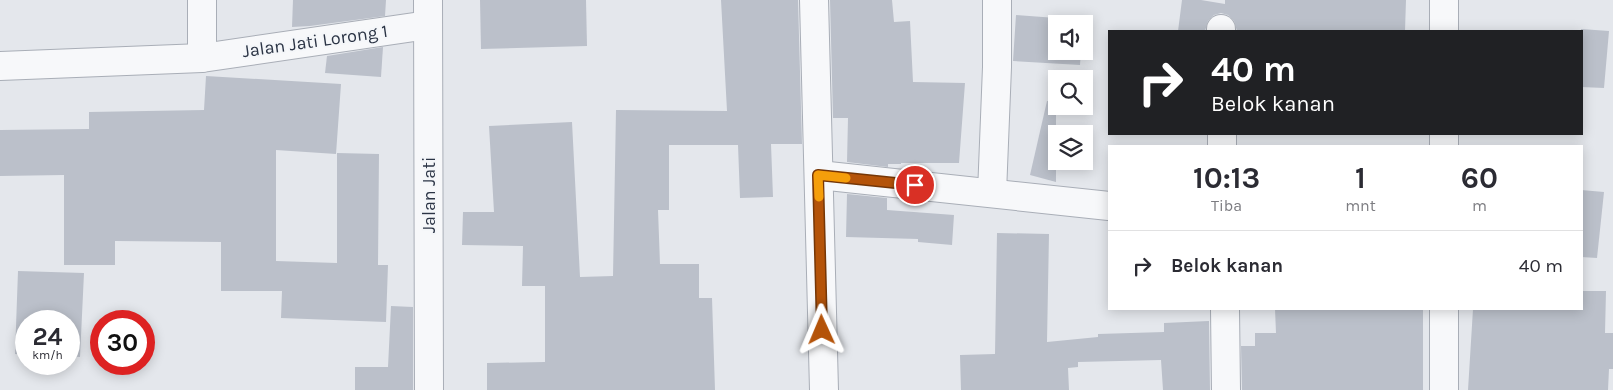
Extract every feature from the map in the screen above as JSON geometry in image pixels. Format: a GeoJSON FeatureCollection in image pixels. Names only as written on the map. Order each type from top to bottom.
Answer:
{"type":"FeatureCollection","features":[{"type":"Feature","properties":{"kind":"street"},"geometry":{"type":"LineString","coordinates":[[202,0],[202,58]]}},
{"type":"Feature","properties":{"kind":"street"},"geometry":{"type":"LineString","coordinates":[[814,0],[824,390]]}},
{"type":"Feature","properties":{"kind":"street"},"geometry":{"type":"LineString","coordinates":[[992,193],[997,67],[997,0]]}},
{"type":"Feature","properties":{"kind":"street"},"geometry":{"type":"LineString","coordinates":[[1444,0],[1444,30]]}},
{"type":"Feature","properties":{"kind":"street","name":"Jalan Jati Lorong 1"},"geometry":{"type":"LineString","coordinates":[[0,66],[202,58],[428,13]]}},
{"type":"Feature","properties":{"kind":"street","name":"Jalan Jati"},"geometry":{"type":"LineString","coordinates":[[428,13],[429,390]]}},
{"type":"Feature","properties":{"kind":"street"},"geometry":{"type":"LineString","coordinates":[[818,175],[1108,206]]}},
{"type":"Feature","properties":{"kind":"street"},"geometry":{"type":"LineString","coordinates":[[1225,310],[1226,390]]}},
{"type":"Feature","properties":{"kind":"street"},"geometry":{"type":"LineString","coordinates":[[1444,310],[1444,390]]}},
{"type":"Feature","properties":{"kind":"building"},"geometry":{"type":"Polygon","coordinates":[[[293,0],[386,0],[385,16],[292,27],[293,0]]]}},
{"type":"Feature","properties":{"kind":"building"},"geometry":{"type":"Polygon","coordinates":[[[480,0],[586,0],[587,46],[481,49],[480,0]]]}},
{"type":"Feature","properties":{"kind":"building"},"geometry":{"type":"Polygon","coordinates":[[[721,0],[798,0],[802,144],[771,144],[773,197],[740,198],[738,145],[669,145],[669,210],[658,210],[660,264],[699,264],[699,298],[712,298],[715,390],[487,390],[487,363],[545,362],[545,286],[522,286],[523,246],[462,245],[463,212],[494,212],[489,126],[572,122],[580,277],[613,276],[616,110],[727,111],[721,0]]]}},
{"type":"Feature","properties":{"kind":"building"},"geometry":{"type":"Polygon","coordinates":[[[830,0],[892,0],[894,22],[910,21],[913,82],[965,83],[959,163],[901,163],[888,164],[888,167],[847,162],[848,118],[833,118],[830,0]]]}},
{"type":"Feature","properties":{"kind":"building"},"geometry":{"type":"Polygon","coordinates":[[[1182,0],[1201,0],[1225,4],[1225,0],[1406,0],[1405,30],[1237,30],[1234,21],[1228,15],[1221,13],[1214,15],[1208,21],[1205,30],[1178,30],[1182,0]]]}},
{"type":"Feature","properties":{"kind":"building"},"geometry":{"type":"Polygon","coordinates":[[[1016,15],[1048,17],[1048,60],[1080,60],[1080,65],[1013,61],[1016,15]]]}},
{"type":"Feature","properties":{"kind":"building"},"geometry":{"type":"Polygon","coordinates":[[[1581,29],[1609,31],[1604,88],[1583,87],[1583,30],[1581,29]]]}},
{"type":"Feature","properties":{"kind":"building"},"geometry":{"type":"Polygon","coordinates":[[[383,47],[381,77],[325,73],[327,56],[383,47]]]}},
{"type":"Feature","properties":{"kind":"building"},"geometry":{"type":"Polygon","coordinates":[[[206,76],[341,84],[336,154],[276,150],[276,261],[337,263],[337,153],[379,154],[378,265],[388,265],[386,322],[281,318],[282,291],[221,291],[221,242],[115,241],[115,265],[64,265],[64,175],[0,176],[0,130],[89,129],[89,112],[204,110],[206,76]]]}},
{"type":"Feature","properties":{"kind":"building"},"geometry":{"type":"Polygon","coordinates":[[[1048,101],[1048,115],[1056,115],[1056,125],[1048,125],[1048,170],[1056,170],[1056,182],[1030,175],[1048,101]]]}},
{"type":"Feature","properties":{"kind":"building"},"geometry":{"type":"Polygon","coordinates":[[[1583,190],[1604,192],[1597,258],[1583,257],[1583,190]]]}},
{"type":"Feature","properties":{"kind":"building"},"geometry":{"type":"Polygon","coordinates":[[[847,194],[887,198],[887,210],[954,215],[952,245],[918,242],[918,239],[846,237],[847,194]]]}},
{"type":"Feature","properties":{"kind":"building"},"geometry":{"type":"Polygon","coordinates":[[[997,233],[1049,234],[1047,342],[1098,337],[1098,334],[1164,332],[1164,323],[1209,321],[1210,390],[1163,390],[1161,360],[1078,362],[1078,367],[1068,368],[1069,390],[961,390],[960,355],[995,354],[997,233]]]}},
{"type":"Feature","properties":{"kind":"building"},"geometry":{"type":"Polygon","coordinates":[[[18,271],[84,273],[80,357],[80,310],[17,310],[18,271]]]}},
{"type":"Feature","properties":{"kind":"building"},"geometry":{"type":"Polygon","coordinates":[[[1583,291],[1606,291],[1605,333],[1613,333],[1613,369],[1609,369],[1608,390],[1468,390],[1473,310],[1583,310],[1583,291]]]}},
{"type":"Feature","properties":{"kind":"building"},"geometry":{"type":"Polygon","coordinates":[[[391,306],[413,307],[413,390],[355,390],[355,367],[388,367],[391,306]]]}},
{"type":"Feature","properties":{"kind":"building"},"geometry":{"type":"Polygon","coordinates":[[[1275,310],[1423,310],[1423,390],[1242,390],[1241,346],[1255,346],[1255,333],[1276,333],[1275,310]]]}},
{"type":"Feature","properties":{"kind":"slow traffic"},"geometry":{"type":"LineString","coordinates":[[819,197],[818,175],[846,178]]}},
{"type":"Feature","properties":{"kind":"route"},"geometry":{"type":"LineString","coordinates":[[822,330],[818,175],[915,185]]}}]}
